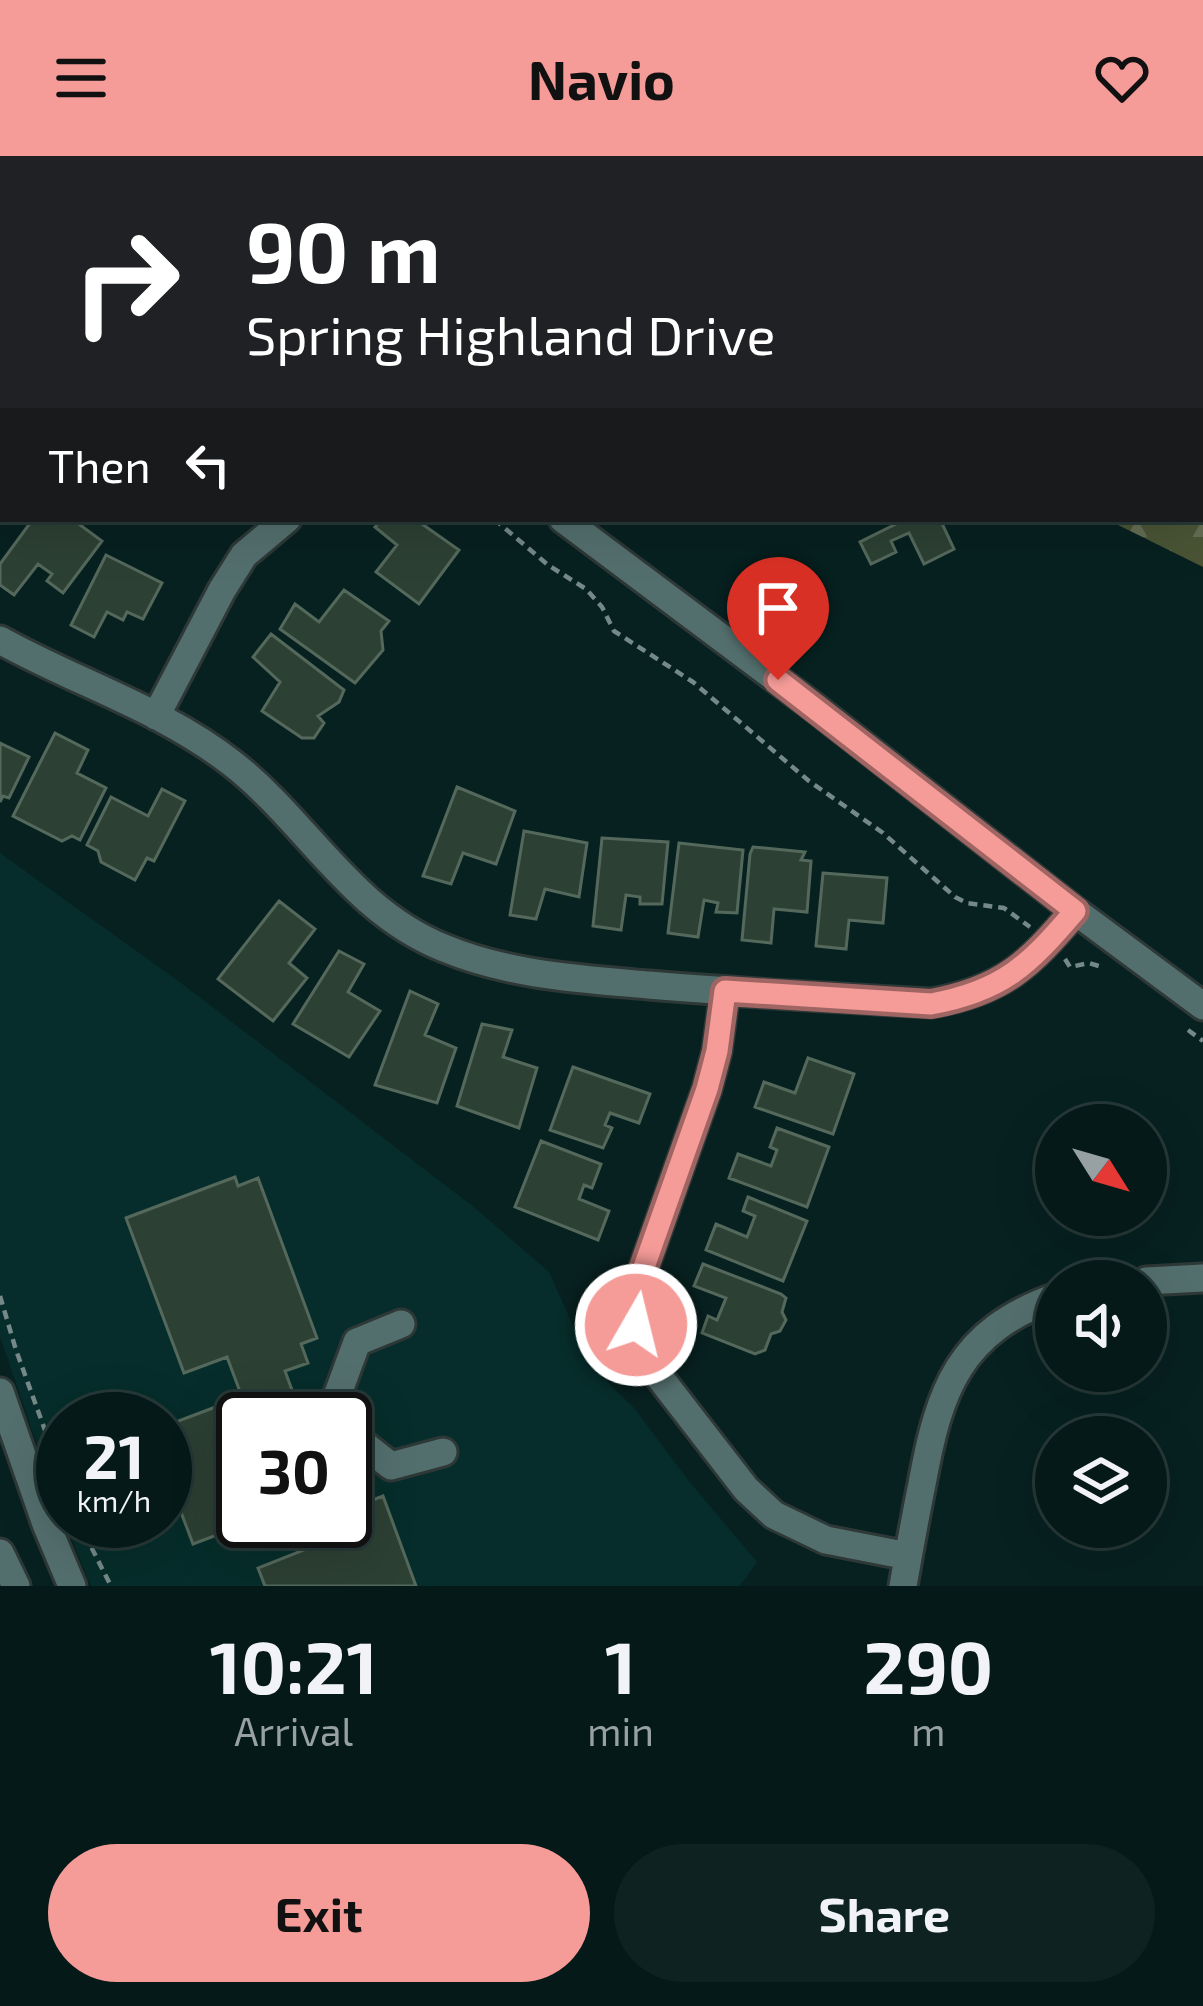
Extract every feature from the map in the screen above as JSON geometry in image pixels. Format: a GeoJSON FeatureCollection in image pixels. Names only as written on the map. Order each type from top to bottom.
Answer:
{"type":"FeatureCollection","features":[{"type":"Feature","properties":{"kind":"street"},"geometry":{"type":"LineString","coordinates":[[156,716],[244,555],[283,522]]}},
{"type":"Feature","properties":{"kind":"street"},"geometry":{"type":"LineString","coordinates":[[567,522],[814,706],[1075,911],[1195,1017]]}},
{"type":"Feature","properties":{"kind":"street"},"geometry":{"type":"LineString","coordinates":[[0,640],[197,738],[238,768],[355,891],[410,932],[480,962],[520,972],[931,1004],[981,992],[1024,966],[1075,911]]}},
{"type":"Feature","properties":{"kind":"street"},"geometry":{"type":"LineString","coordinates":[[725,991],[707,1089],[643,1270],[636,1325],[654,1370],[746,1489],[774,1516],[826,1540],[908,1556]]}},
{"type":"Feature","properties":{"kind":"street"},"geometry":{"type":"LineString","coordinates":[[1167,1279],[1203,1279]]}},
{"type":"Feature","properties":{"kind":"street"},"geometry":{"type":"LineString","coordinates":[[903,1586],[942,1396],[984,1337],[1035,1304]]}},
{"type":"Feature","properties":{"kind":"street"},"geometry":{"type":"LineString","coordinates":[[339,1392],[357,1342],[401,1324]]}},
{"type":"Feature","properties":{"kind":"street"},"geometry":{"type":"LineString","coordinates":[[0,1392],[72,1586]]}},
{"type":"Feature","properties":{"kind":"street"},"geometry":{"type":"LineString","coordinates":[[372,1451],[392,1466],[443,1453]]}},
{"type":"Feature","properties":{"kind":"street"},"geometry":{"type":"LineString","coordinates":[[0,1553],[16,1586]]}},
{"type":"Feature","properties":{"kind":"path"},"geometry":{"type":"LineString","coordinates":[[498,522],[548,565],[586,589],[614,631],[693,682],[809,781],[883,833],[955,897],[1004,908],[1070,967],[1089,963],[1106,968]]}},
{"type":"Feature","properties":{"kind":"path"},"geometry":{"type":"LineString","coordinates":[[1195,1017],[1203,1041]]}},
{"type":"Feature","properties":{"kind":"path"},"geometry":{"type":"LineString","coordinates":[[0,1296],[36,1405]]}},
{"type":"Feature","properties":{"kind":"path"},"geometry":{"type":"LineString","coordinates":[[92,1548],[111,1586]]}},
{"type":"Feature","properties":{"kind":"shaded area"},"geometry":{"type":"Polygon","coordinates":[[[0,853],[181,983],[475,1208],[549,1272],[591,1366],[635,1409],[757,1562],[740,1586],[91,1586],[75,1548],[192,1548],[192,1392],[36,1392],[36,1442],[0,1337],[0,853]]]}},
{"type":"Feature","properties":{"kind":"green space"},"geometry":{"type":"Polygon","coordinates":[[[1112,522],[1203,522],[1203,567],[1112,522]]]}},
{"type":"Feature","properties":{"kind":"building"},"geometry":{"type":"Polygon","coordinates":[[[31,522],[76,522],[102,541],[63,593],[47,581],[52,574],[38,564],[14,595],[0,585],[0,564],[31,522]]]}},
{"type":"Feature","properties":{"kind":"building"},"geometry":{"type":"Polygon","coordinates":[[[379,522],[419,522],[459,550],[419,604],[376,572],[397,545],[375,527],[379,522]]]}},
{"type":"Feature","properties":{"kind":"building"},"geometry":{"type":"Polygon","coordinates":[[[900,522],[941,522],[954,549],[924,564],[909,533],[891,541],[896,552],[871,564],[860,542],[900,522]]]}},
{"type":"Feature","properties":{"kind":"building"},"geometry":{"type":"Polygon","coordinates":[[[106,555],[162,583],[143,619],[127,612],[123,620],[107,612],[94,637],[71,625],[106,555]]]}},
{"type":"Feature","properties":{"kind":"building"},"geometry":{"type":"Polygon","coordinates":[[[344,590],[389,621],[381,631],[383,650],[355,683],[280,629],[295,604],[319,622],[344,590]]]}},
{"type":"Feature","properties":{"kind":"building"},"geometry":{"type":"Polygon","coordinates":[[[271,634],[344,690],[339,702],[318,716],[324,723],[314,738],[302,738],[262,711],[280,682],[253,657],[271,634]]]}},
{"type":"Feature","properties":{"kind":"building"},"geometry":{"type":"Polygon","coordinates":[[[55,733],[88,750],[77,773],[106,788],[80,840],[72,836],[62,841],[13,816],[55,733]]]}},
{"type":"Feature","properties":{"kind":"building"},"geometry":{"type":"Polygon","coordinates":[[[0,743],[29,757],[9,798],[3,796],[0,802],[0,743]]]}},
{"type":"Feature","properties":{"kind":"building"},"geometry":{"type":"Polygon","coordinates":[[[457,787],[515,811],[496,864],[463,853],[451,884],[423,876],[457,787]]]}},
{"type":"Feature","properties":{"kind":"building"},"geometry":{"type":"Polygon","coordinates":[[[162,789],[185,801],[154,861],[147,858],[135,880],[101,862],[98,851],[87,845],[111,797],[148,816],[162,789]]]}},
{"type":"Feature","properties":{"kind":"building"},"geometry":{"type":"Polygon","coordinates":[[[524,831],[587,843],[579,897],[545,889],[536,919],[510,915],[524,831]]]}},
{"type":"Feature","properties":{"kind":"building"},"geometry":{"type":"Polygon","coordinates":[[[602,838],[668,842],[662,904],[640,904],[640,897],[626,895],[621,930],[593,926],[602,838]]]}},
{"type":"Feature","properties":{"kind":"building"},"geometry":{"type":"Polygon","coordinates":[[[679,843],[743,850],[737,913],[716,912],[718,903],[704,900],[698,937],[668,933],[679,843]]]}},
{"type":"Feature","properties":{"kind":"building"},"geometry":{"type":"Polygon","coordinates":[[[753,847],[805,852],[801,860],[811,861],[807,912],[774,909],[771,943],[742,940],[753,847]]]}},
{"type":"Feature","properties":{"kind":"building"},"geometry":{"type":"Polygon","coordinates":[[[823,873],[887,878],[883,923],[849,920],[846,949],[816,946],[823,873]]]}},
{"type":"Feature","properties":{"kind":"building"},"geometry":{"type":"Polygon","coordinates":[[[279,901],[315,929],[289,963],[307,978],[273,1021],[218,979],[279,901]]]}},
{"type":"Feature","properties":{"kind":"building"},"geometry":{"type":"Polygon","coordinates":[[[339,951],[364,964],[348,992],[380,1011],[349,1057],[293,1024],[339,951]]]}},
{"type":"Feature","properties":{"kind":"building"},"geometry":{"type":"Polygon","coordinates":[[[410,991],[438,1004],[425,1035],[456,1048],[437,1103],[375,1085],[410,991]]]}},
{"type":"Feature","properties":{"kind":"building"},"geometry":{"type":"Polygon","coordinates":[[[482,1024],[512,1030],[503,1057],[537,1068],[519,1128],[457,1106],[482,1024]]]}},
{"type":"Feature","properties":{"kind":"building"},"geometry":{"type":"Polygon","coordinates":[[[808,1058],[854,1074],[833,1134],[755,1107],[764,1082],[795,1093],[808,1058]]]}},
{"type":"Feature","properties":{"kind":"building"},"geometry":{"type":"Polygon","coordinates":[[[573,1067],[650,1094],[639,1123],[610,1113],[605,1125],[612,1128],[603,1148],[550,1130],[573,1067]]]}},
{"type":"Feature","properties":{"kind":"building"},"geometry":{"type":"Polygon","coordinates":[[[777,1128],[829,1147],[807,1207],[729,1178],[738,1154],[771,1166],[777,1150],[770,1147],[777,1128]]]}},
{"type":"Feature","properties":{"kind":"building"},"geometry":{"type":"Polygon","coordinates":[[[541,1141],[601,1164],[592,1188],[584,1185],[579,1199],[609,1211],[598,1240],[515,1207],[541,1141]]]}},
{"type":"Feature","properties":{"kind":"building"},"geometry":{"type":"Polygon","coordinates":[[[235,1177],[238,1186],[258,1178],[317,1338],[301,1344],[308,1363],[285,1371],[293,1392],[240,1392],[227,1357],[184,1373],[126,1218],[235,1177]]]}},
{"type":"Feature","properties":{"kind":"building"},"geometry":{"type":"Polygon","coordinates":[[[748,1197],[807,1221],[783,1281],[706,1250],[716,1224],[747,1237],[755,1216],[743,1211],[748,1197]]]}},
{"type":"Feature","properties":{"kind":"building"},"geometry":{"type":"Polygon","coordinates":[[[703,1264],[786,1298],[782,1312],[786,1320],[780,1331],[771,1334],[765,1350],[755,1354],[702,1333],[708,1316],[717,1320],[726,1298],[694,1286],[703,1264]]]}},
{"type":"Feature","properties":{"kind":"building"},"geometry":{"type":"Polygon","coordinates":[[[216,1407],[216,1535],[193,1544],[192,1541],[192,1416],[216,1407]]]}},
{"type":"Feature","properties":{"kind":"building"},"geometry":{"type":"Polygon","coordinates":[[[383,1496],[416,1586],[265,1586],[258,1568],[304,1550],[372,1548],[372,1500],[383,1496]]]}},
{"type":"Feature","properties":{"kind":"route"},"geometry":{"type":"LineString","coordinates":[[636,1325],[643,1270],[707,1089],[725,991],[931,1004],[964,998],[1024,966],[1075,911],[778,680]]}}]}
